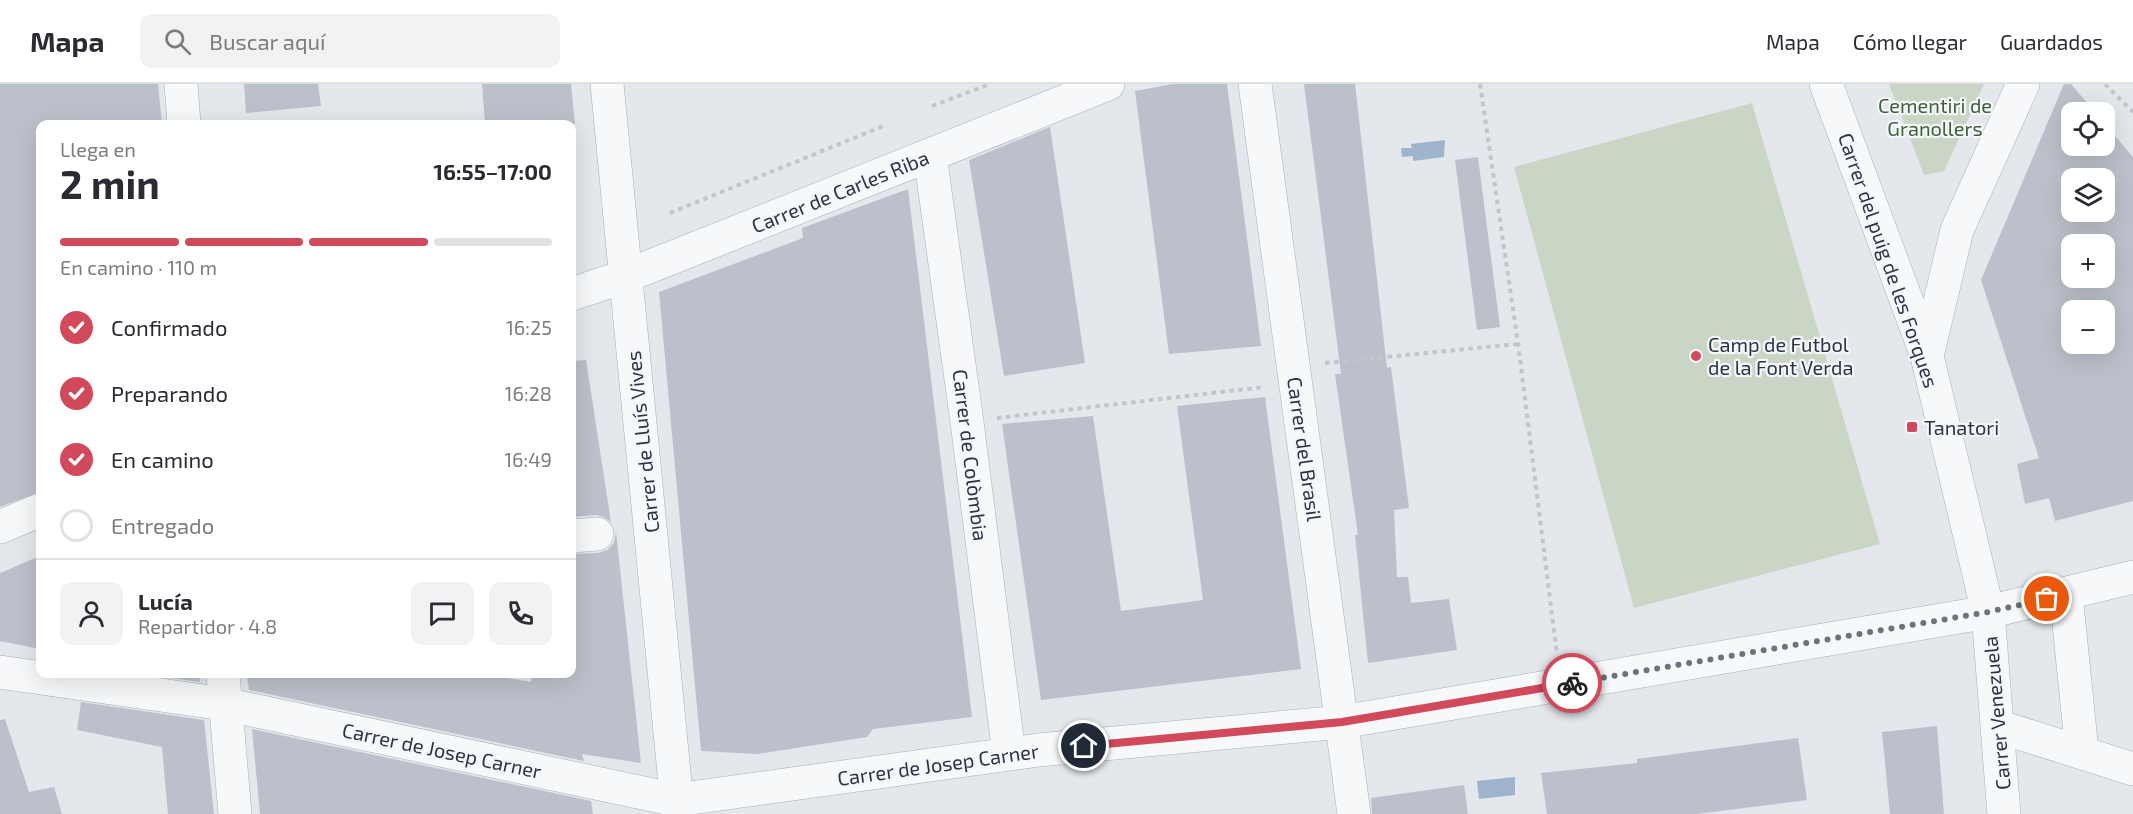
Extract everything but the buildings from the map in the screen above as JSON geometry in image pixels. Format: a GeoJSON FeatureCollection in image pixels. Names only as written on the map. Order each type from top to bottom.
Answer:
{"type":"FeatureCollection","features":[{"type":"Feature","properties":{"kind":"street"},"geometry":{"type":"LineString","coordinates":[[181,84],[184,120]]}},
{"type":"Feature","properties":{"kind":"street","name":"Carrer de Lluís Vives"},"geometry":{"type":"LineString","coordinates":[[607,84],[677,807]]}},
{"type":"Feature","properties":{"kind":"street","name":"Carrer de Carles Riba"},"geometry":{"type":"LineString","coordinates":[[576,293],[626,276],[1108,84]]}},
{"type":"Feature","properties":{"kind":"street","name":"Carrer del Brasil"},"geometry":{"type":"LineString","coordinates":[[1255,84],[1354,814]]}},
{"type":"Feature","properties":{"kind":"street","name":"Carrer del puig de les Forques"},"geometry":{"type":"LineString","coordinates":[[1826,84],[1927,356],[1988,612]]}},
{"type":"Feature","properties":{"kind":"street"},"geometry":{"type":"LineString","coordinates":[[1927,356],[1957,230],[2023,84]]}},
{"type":"Feature","properties":{"kind":"street","name":"Carrer de Colòmbia"},"geometry":{"type":"LineString","coordinates":[[930,156],[967,422],[1009,754]]}},
{"type":"Feature","properties":{"kind":"street"},"geometry":{"type":"LineString","coordinates":[[0,528],[36,512]]}},
{"type":"Feature","properties":{"kind":"street","name":"Carrer de Josep Carner"},"geometry":{"type":"LineString","coordinates":[[79,678],[224,689],[677,807],[1009,754],[1342,722],[1988,612],[2133,577]]}},
{"type":"Feature","properties":{"kind":"street"},"geometry":{"type":"LineString","coordinates":[[2066,594],[2082,752]]}},
{"type":"Feature","properties":{"kind":"street","name":"Carrer Venezuela"},"geometry":{"type":"LineString","coordinates":[[1988,612],[2004,814]]}},
{"type":"Feature","properties":{"kind":"street","name":"Carrer de Josep Carner"},"geometry":{"type":"LineString","coordinates":[[0,672],[36,675]]}},
{"type":"Feature","properties":{"kind":"street"},"geometry":{"type":"LineString","coordinates":[[224,689],[235,814]]}},
{"type":"Feature","properties":{"kind":"street"},"geometry":{"type":"LineString","coordinates":[[1997,726],[2133,769]]}},
{"type":"Feature","properties":{"kind":"path"},"geometry":{"type":"LineString","coordinates":[[932,106],[990,84]]}},
{"type":"Feature","properties":{"kind":"path"},"geometry":{"type":"LineString","coordinates":[[1480,84],[1518,344],[1561,686]]}},
{"type":"Feature","properties":{"kind":"path"},"geometry":{"type":"LineString","coordinates":[[2105,84],[2133,112]]}},
{"type":"Feature","properties":{"kind":"path"},"geometry":{"type":"LineString","coordinates":[[670,213],[886,125]]}},
{"type":"Feature","properties":{"kind":"path"},"geometry":{"type":"LineString","coordinates":[[967,422],[1518,344]]}},
{"type":"Feature","properties":{"kind":"green space","name":"Cementiri de Granollers"},"geometry":{"type":"Polygon","coordinates":[[[1889,84],[1984,84],[1944,171],[1924,175],[1889,84]]]}},
{"type":"Feature","properties":{"kind":"green space","name":"Camp de Futbol de la Font Verda"},"geometry":{"type":"Polygon","coordinates":[[[1752,103],[1880,544],[1634,608],[1514,167],[1752,103]]]}},
{"type":"Feature","properties":{"kind":"water"},"geometry":{"type":"Polygon","coordinates":[[[1445,140],[1444,157],[1413,161],[1413,156],[1402,157],[1401,148],[1412,148],[1411,144],[1445,140]]]}},
{"type":"Feature","properties":{"kind":"water"},"geometry":{"type":"Polygon","coordinates":[[[1515,777],[1515,795],[1479,799],[1477,781],[1515,777]]]}},
{"type":"Feature","properties":{"kind":"way so far"},"geometry":{"type":"LineString","coordinates":[[1572,683],[1988,612],[2047,599]]}},
{"type":"Feature","properties":{"kind":"place","name":"Camp de Futbol de la Font Verda"},"geometry":{"type":"Point","coordinates":[1696,356]}},
{"type":"Feature","properties":{"kind":"place","name":"Tanatori"},"geometry":{"type":"Point","coordinates":[1912,427]}},
{"type":"Feature","properties":{"kind":"route"},"geometry":{"type":"LineString","coordinates":[[1084,746],[1342,722],[1572,683]]}}]}
